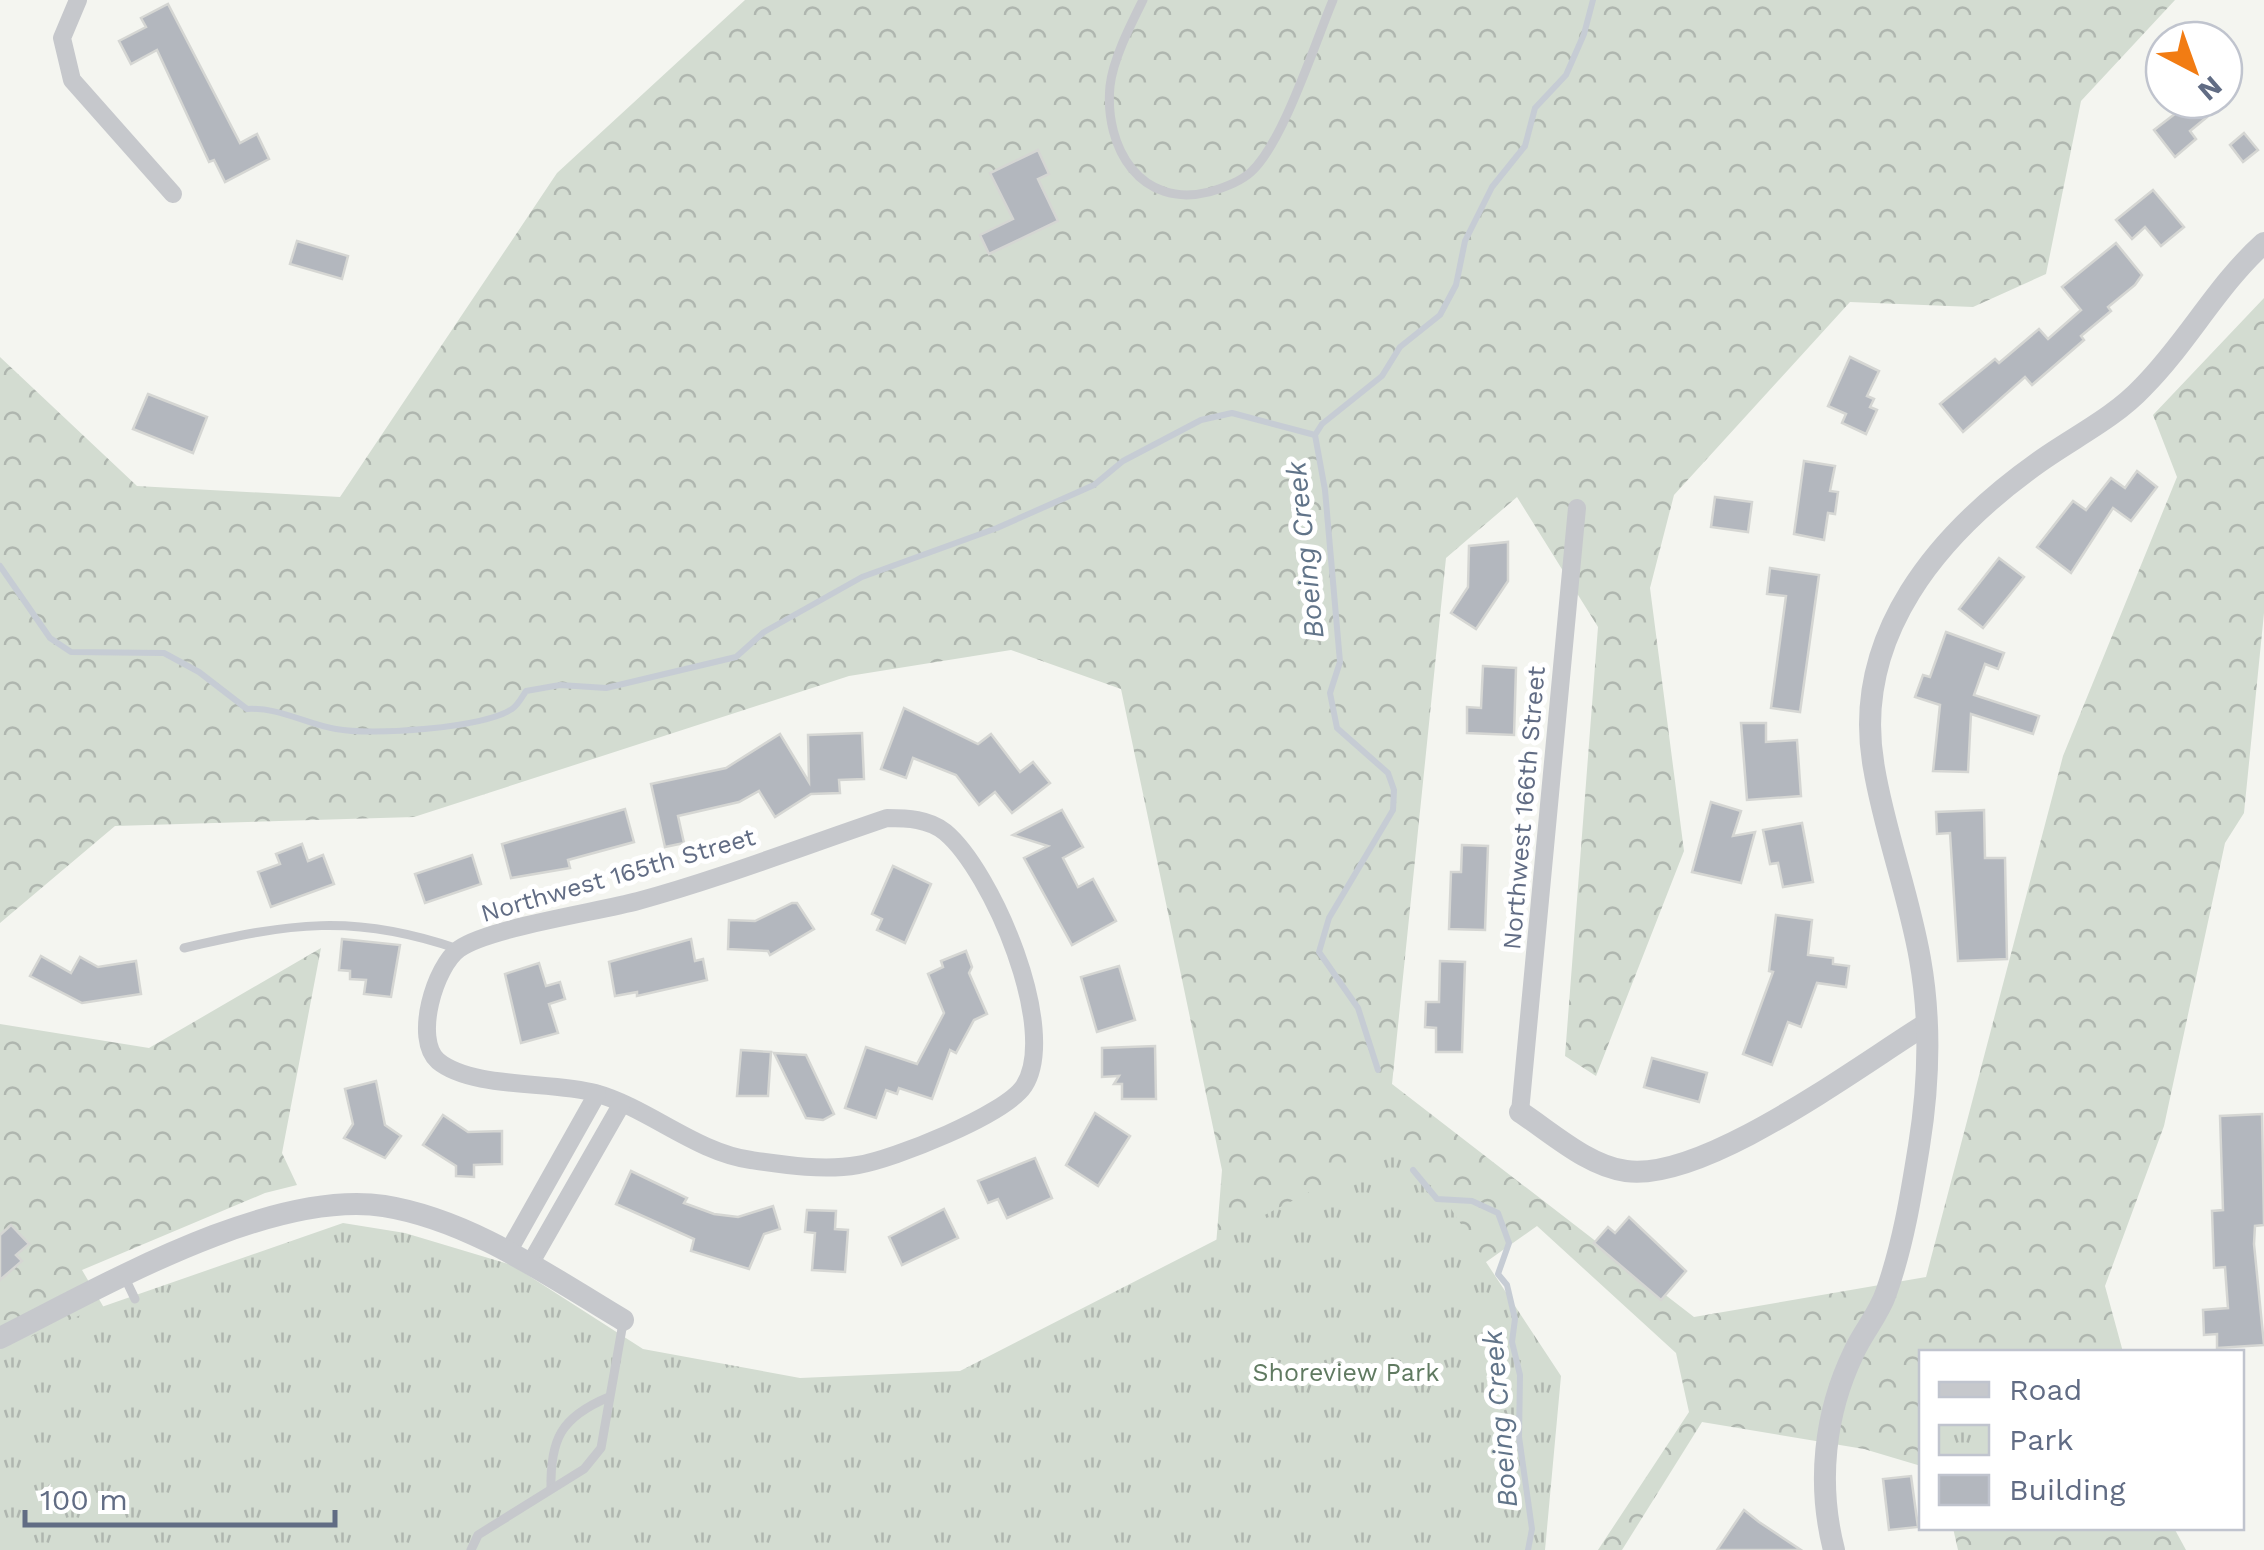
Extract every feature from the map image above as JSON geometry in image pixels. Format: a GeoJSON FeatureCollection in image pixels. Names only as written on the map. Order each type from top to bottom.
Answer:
{"type":"FeatureCollection","features":[{"type":"Feature","properties":{"kind":"street"},"geometry":{"type":"LineString","coordinates":[[78,0],[62,38],[72,80],[173,194]]}},
{"type":"Feature","properties":{"kind":"street"},"geometry":{"type":"LineString","coordinates":[[1834,1550],[1826,1518],[1824,1460],[1836,1396],[1854,1351],[1885,1298],[1904,1238],[1929,1086],[1920,959],[1873,764],[1870,706],[1882,650],[1904,601],[1938,548],[2039,462],[2144,388],[2264,243]]}},
{"type":"Feature","properties":{"kind":"street","name":"Northwest 166th Street"},"geometry":{"type":"LineString","coordinates":[[1520,1112],[1578,508]]}},
{"type":"Feature","properties":{"kind":"street","name":"Northwest 165th Street"},"geometry":{"type":"LineString","coordinates":[[596,1094],[459,1072],[435,1058],[425,1032],[430,1006],[440,976],[458,950],[492,936],[640,900],[887,818],[912,818],[942,830],[971,862],[1019,961],[1033,1031],[1032,1065],[1023,1088],[1000,1107],[894,1154],[857,1165],[796,1166],[733,1158],[621,1105]]}},
{"type":"Feature","properties":{"kind":"street"},"geometry":{"type":"LineString","coordinates":[[1520,1112],[1600,1165],[1629,1172],[1663,1168],[1715,1153],[1926,1025]]}},
{"type":"Feature","properties":{"kind":"street"},"geometry":{"type":"LineString","coordinates":[[508,1252],[596,1094],[621,1105],[530,1264]]}},
{"type":"Feature","properties":{"kind":"street"},"geometry":{"type":"LineString","coordinates":[[0,1338],[124,1276],[274,1214],[335,1206],[383,1206],[442,1222],[508,1252],[623,1320]]}},
{"type":"Feature","properties":{"kind":"lane"},"geometry":{"type":"LineString","coordinates":[[1143,0],[1110,83],[1112,129],[1128,166],[1156,190],[1186,198],[1222,188],[1251,172],[1276,134],[1333,0]]}},
{"type":"Feature","properties":{"kind":"lane"},"geometry":{"type":"LineString","coordinates":[[184,948],[244,933],[346,923],[405,931],[458,950]]}},
{"type":"Feature","properties":{"kind":"lane"},"geometry":{"type":"LineString","coordinates":[[124,1276],[135,1299]]}},
{"type":"Feature","properties":{"kind":"lane"},"geometry":{"type":"LineString","coordinates":[[470,1550],[478,1535],[584,1469],[600,1448],[623,1320]]}},
{"type":"Feature","properties":{"kind":"lane"},"geometry":{"type":"LineString","coordinates":[[551,1490],[551,1458],[561,1429],[589,1406],[610,1397]]}},
{"type":"Feature","properties":{"kind":"green space"},"geometry":{"type":"Polygon","coordinates":[[[745,0],[2175,0],[2156,20],[2144,20],[2144,33],[2081,101],[2046,274],[1973,307],[1850,302],[1674,495],[1650,588],[1684,851],[1596,1076],[1565,1056],[1598,627],[1517,497],[1446,558],[1392,1084],[1694,1317],[1926,1277],[2063,756],[2177,477],[2153,415],[2264,298],[2264,613],[2244,813],[2225,843],[2164,1126],[2105,1286],[2122,1350],[1919,1350],[1919,1465],[1864,1449],[1702,1422],[1622,1550],[1598,1550],[1689,1412],[1676,1353],[1537,1226],[1486,1262],[1467,1264],[1215,1258],[1222,1170],[1121,689],[1011,650],[849,676],[414,817],[115,826],[0,923],[0,357],[137,486],[340,497],[557,173],[745,0]]]}},
{"type":"Feature","properties":{"kind":"green space"},"geometry":{"type":"Polygon","coordinates":[[[321,948],[282,1153],[297,1185],[265,1193],[82,1270],[174,1428],[0,1550],[0,1024],[149,1048],[321,948]]]}},
{"type":"Feature","properties":{"kind":"green space","name":"Shoreview Park"},"geometry":{"type":"Polygon","coordinates":[[[1407,1142],[1561,1376],[1545,1550],[0,1550],[0,1350],[90,1311],[343,1223],[405,1233],[512,1265],[643,1349],[800,1378],[960,1371],[1407,1142]]]}},
{"type":"Feature","properties":{"kind":"green space"},"geometry":{"type":"Polygon","coordinates":[[[1953,1530],[2175,1530],[2186,1550],[1958,1550],[1953,1530]]]}},
{"type":"Feature","properties":{"kind":"building"},"geometry":{"type":"Polygon","coordinates":[[[168,4],[240,143],[257,134],[269,159],[225,182],[214,160],[209,162],[157,50],[131,64],[119,41],[146,27],[141,18],[168,4]]]}},
{"type":"Feature","properties":{"kind":"building"},"geometry":{"type":"Polygon","coordinates":[[[2167,120],[2203,120],[2190,131],[2196,139],[2175,157],[2154,130],[2167,120]]]}},
{"type":"Feature","properties":{"kind":"building"},"geometry":{"type":"Polygon","coordinates":[[[2244,133],[2258,150],[2243,162],[2230,145],[2244,133]]]}},
{"type":"Feature","properties":{"kind":"building"},"geometry":{"type":"Polygon","coordinates":[[[1038,150],[1049,174],[1038,179],[1058,221],[989,254],[980,235],[1013,219],[990,173],[1038,150]]]}},
{"type":"Feature","properties":{"kind":"building"},"geometry":{"type":"Polygon","coordinates":[[[2153,190],[2184,227],[2161,246],[2145,227],[2132,239],[2116,220],[2153,190]]]}},
{"type":"Feature","properties":{"kind":"building"},"geometry":{"type":"Polygon","coordinates":[[[297,241],[348,256],[342,279],[290,264],[297,241]]]}},
{"type":"Feature","properties":{"kind":"building"},"geometry":{"type":"Polygon","coordinates":[[[2116,243],[2142,275],[2135,285],[2081,336],[2084,340],[2032,385],[2025,377],[1963,432],[1940,404],[2039,329],[2048,339],[2081,310],[2062,287],[2116,243]]]}},
{"type":"Feature","properties":{"kind":"building"},"geometry":{"type":"Polygon","coordinates":[[[1850,357],[1879,371],[1867,396],[1874,399],[1870,407],[1877,410],[1866,434],[1842,423],[1846,414],[1828,406],[1850,357]]]}},
{"type":"Feature","properties":{"kind":"building"},"geometry":{"type":"Polygon","coordinates":[[[148,394],[207,417],[193,453],[133,429],[148,394]]]}},
{"type":"Feature","properties":{"kind":"building"},"geometry":{"type":"Polygon","coordinates":[[[1804,461],[1835,466],[1830,491],[1838,492],[1835,514],[1828,513],[1824,540],[1794,534],[1804,461]]]}},
{"type":"Feature","properties":{"kind":"building"},"geometry":{"type":"Polygon","coordinates":[[[2137,471],[2157,487],[2131,521],[2113,508],[2071,573],[2037,547],[2073,501],[2086,510],[2111,478],[2125,488],[2137,471]]]}},
{"type":"Feature","properties":{"kind":"building"},"geometry":{"type":"Polygon","coordinates":[[[1715,497],[1752,502],[1748,532],[1711,527],[1715,497]]]}},
{"type":"Feature","properties":{"kind":"building"},"geometry":{"type":"Polygon","coordinates":[[[1508,542],[1508,581],[1476,629],[1451,613],[1468,587],[1469,546],[1508,542]]]}},
{"type":"Feature","properties":{"kind":"building"},"geometry":{"type":"Polygon","coordinates":[[[1999,558],[2024,577],[1983,628],[1959,609],[1999,558]]]}},
{"type":"Feature","properties":{"kind":"building"},"geometry":{"type":"Polygon","coordinates":[[[1770,568],[1819,575],[1800,712],[1771,708],[1786,596],[1767,594],[1770,568]]]}},
{"type":"Feature","properties":{"kind":"building"},"geometry":{"type":"Polygon","coordinates":[[[1946,632],[2004,653],[1998,669],[1985,664],[1974,695],[2039,716],[2033,734],[1971,714],[1968,772],[1933,771],[1940,705],[1915,697],[1923,675],[1930,677],[1946,632]]]}},
{"type":"Feature","properties":{"kind":"building"},"geometry":{"type":"Polygon","coordinates":[[[1483,666],[1516,668],[1514,735],[1467,733],[1467,707],[1481,708],[1483,666]]]}},
{"type":"Feature","properties":{"kind":"building"},"geometry":{"type":"Polygon","coordinates":[[[904,708],[978,744],[991,734],[1020,772],[1033,762],[1050,783],[1012,813],[995,792],[979,805],[956,775],[913,758],[906,778],[881,769],[904,708]]]}},
{"type":"Feature","properties":{"kind":"building"},"geometry":{"type":"Polygon","coordinates":[[[1741,723],[1766,723],[1766,742],[1797,740],[1801,796],[1747,800],[1741,723]]]}},
{"type":"Feature","properties":{"kind":"building"},"geometry":{"type":"Polygon","coordinates":[[[862,733],[864,779],[839,780],[840,793],[811,794],[775,817],[759,791],[739,802],[678,816],[684,843],[665,847],[651,784],[726,768],[780,734],[809,782],[808,735],[862,733]]]}},
{"type":"Feature","properties":{"kind":"building"},"geometry":{"type":"Polygon","coordinates":[[[1711,802],[1741,811],[1733,836],[1755,832],[1741,883],[1692,872],[1711,802]]]}},
{"type":"Feature","properties":{"kind":"building"},"geometry":{"type":"Polygon","coordinates":[[[625,809],[634,842],[568,860],[570,868],[511,878],[502,844],[625,809]]]}},
{"type":"Feature","properties":{"kind":"building"},"geometry":{"type":"Polygon","coordinates":[[[1062,810],[1083,847],[1063,858],[1078,887],[1093,879],[1116,921],[1072,945],[1024,858],[1048,846],[1013,835],[1062,810]]]}},
{"type":"Feature","properties":{"kind":"building"},"geometry":{"type":"Polygon","coordinates":[[[1984,810],[1985,858],[2005,858],[2007,959],[1958,961],[1950,833],[1937,834],[1936,812],[1984,810]]]}},
{"type":"Feature","properties":{"kind":"building"},"geometry":{"type":"Polygon","coordinates":[[[1802,823],[1813,882],[1783,887],[1778,863],[1770,864],[1763,830],[1802,823]]]}},
{"type":"Feature","properties":{"kind":"building"},"geometry":{"type":"Polygon","coordinates":[[[302,844],[308,861],[323,855],[334,884],[271,907],[258,872],[280,864],[276,854],[302,844]]]}},
{"type":"Feature","properties":{"kind":"building"},"geometry":{"type":"Polygon","coordinates":[[[1462,845],[1488,846],[1485,930],[1449,929],[1451,872],[1461,872],[1462,845]]]}},
{"type":"Feature","properties":{"kind":"building"},"geometry":{"type":"Polygon","coordinates":[[[472,855],[481,884],[425,903],[415,874],[472,855]]]}},
{"type":"Feature","properties":{"kind":"building"},"geometry":{"type":"Polygon","coordinates":[[[893,866],[931,884],[905,943],[877,930],[882,919],[872,914],[893,866]]]}},
{"type":"Feature","properties":{"kind":"building"},"geometry":{"type":"Polygon","coordinates":[[[797,903],[814,929],[770,955],[768,951],[728,949],[729,920],[755,921],[797,903]]]}},
{"type":"Feature","properties":{"kind":"building"},"geometry":{"type":"Polygon","coordinates":[[[1776,915],[1812,920],[1808,955],[1833,958],[1833,964],[1849,966],[1846,987],[1817,983],[1801,1027],[1788,1022],[1772,1065],[1743,1054],[1773,972],[1769,971],[1776,915]]]}},
{"type":"Feature","properties":{"kind":"building"},"geometry":{"type":"Polygon","coordinates":[[[342,939],[400,945],[391,997],[364,994],[366,980],[350,979],[350,971],[339,970],[342,939]]]}},
{"type":"Feature","properties":{"kind":"building"},"geometry":{"type":"Polygon","coordinates":[[[691,939],[695,961],[703,959],[707,980],[637,996],[637,992],[615,996],[609,962],[691,939]]]}},
{"type":"Feature","properties":{"kind":"building"},"geometry":{"type":"Polygon","coordinates":[[[966,951],[972,967],[969,973],[987,1014],[974,1020],[956,1053],[950,1050],[932,1099],[899,1088],[897,1094],[886,1090],[876,1118],[845,1108],[866,1047],[917,1064],[944,1013],[928,974],[943,967],[941,961],[966,951]]]}},
{"type":"Feature","properties":{"kind":"building"},"geometry":{"type":"Polygon","coordinates":[[[41,956],[71,973],[80,957],[98,967],[136,961],[141,994],[82,1003],[30,976],[41,956]]]}},
{"type":"Feature","properties":{"kind":"building"},"geometry":{"type":"Polygon","coordinates":[[[1440,961],[1465,962],[1462,1052],[1436,1052],[1436,1028],[1425,1027],[1426,1002],[1439,1002],[1440,961]]]}},
{"type":"Feature","properties":{"kind":"building"},"geometry":{"type":"Polygon","coordinates":[[[539,963],[546,986],[560,982],[565,999],[549,1004],[558,1033],[521,1043],[505,974],[539,963]]]}},
{"type":"Feature","properties":{"kind":"building"},"geometry":{"type":"Polygon","coordinates":[[[1119,966],[1135,1020],[1097,1032],[1081,977],[1119,966]]]}},
{"type":"Feature","properties":{"kind":"building"},"geometry":{"type":"Polygon","coordinates":[[[1155,1046],[1156,1099],[1122,1099],[1122,1084],[1114,1084],[1119,1076],[1102,1077],[1102,1048],[1155,1046]]]}},
{"type":"Feature","properties":{"kind":"building"},"geometry":{"type":"Polygon","coordinates":[[[741,1050],[771,1052],[768,1096],[737,1096],[741,1050]]]}},
{"type":"Feature","properties":{"kind":"building"},"geometry":{"type":"Polygon","coordinates":[[[774,1053],[806,1055],[834,1114],[823,1120],[806,1118],[774,1053]]]}},
{"type":"Feature","properties":{"kind":"building"},"geometry":{"type":"Polygon","coordinates":[[[1652,1058],[1707,1073],[1699,1102],[1644,1087],[1652,1058]]]}},
{"type":"Feature","properties":{"kind":"building"},"geometry":{"type":"Polygon","coordinates":[[[376,1081],[385,1125],[401,1136],[385,1158],[344,1138],[353,1124],[345,1089],[376,1081]]]}},
{"type":"Feature","properties":{"kind":"building"},"geometry":{"type":"Polygon","coordinates":[[[1095,1113],[1130,1136],[1098,1186],[1066,1165],[1095,1113]]]}},
{"type":"Feature","properties":{"kind":"building"},"geometry":{"type":"Polygon","coordinates":[[[2262,1114],[2264,1225],[2255,1226],[2254,1244],[2264,1345],[2217,1348],[2217,1334],[2204,1335],[2203,1310],[2228,1308],[2225,1267],[2214,1268],[2212,1211],[2223,1210],[2220,1116],[2262,1114]]]}},
{"type":"Feature","properties":{"kind":"building"},"geometry":{"type":"Polygon","coordinates":[[[443,1115],[468,1132],[502,1131],[502,1164],[474,1165],[474,1177],[456,1176],[456,1166],[423,1145],[443,1115]]]}},
{"type":"Feature","properties":{"kind":"building"},"geometry":{"type":"Polygon","coordinates":[[[1035,1158],[1052,1198],[1007,1218],[998,1199],[988,1203],[978,1181],[1035,1158]]]}},
{"type":"Feature","properties":{"kind":"building"},"geometry":{"type":"Polygon","coordinates":[[[631,1171],[687,1198],[684,1203],[714,1214],[738,1217],[773,1206],[780,1229],[764,1234],[749,1269],[691,1251],[694,1239],[616,1204],[631,1171]]]}},
{"type":"Feature","properties":{"kind":"building"},"geometry":{"type":"Polygon","coordinates":[[[944,1209],[958,1238],[902,1265],[889,1237],[944,1209]]]}},
{"type":"Feature","properties":{"kind":"building"},"geometry":{"type":"Polygon","coordinates":[[[807,1210],[836,1211],[835,1229],[848,1230],[845,1272],[812,1270],[815,1233],[805,1232],[807,1210]]]}},
{"type":"Feature","properties":{"kind":"building"},"geometry":{"type":"Polygon","coordinates":[[[1629,1217],[1686,1271],[1661,1300],[1594,1243],[1608,1227],[1615,1233],[1629,1217]]]}},
{"type":"Feature","properties":{"kind":"building"},"geometry":{"type":"Polygon","coordinates":[[[11,1225],[29,1244],[16,1255],[22,1261],[0,1280],[0,1235],[11,1225]]]}},
{"type":"Feature","properties":{"kind":"building"},"geometry":{"type":"Polygon","coordinates":[[[1911,1476],[1918,1527],[1889,1530],[1883,1479],[1911,1476]]]}},
{"type":"Feature","properties":{"kind":"building"},"geometry":{"type":"Polygon","coordinates":[[[1744,1510],[1759,1522],[1801,1550],[1717,1550],[1744,1510]]]}},
{"type":"Feature","properties":{"kind":"waterway","name":"Boeing Creek"},"geometry":{"type":"LineString","coordinates":[[1378,1070],[1358,1008],[1319,952],[1329,918],[1393,810],[1394,790],[1388,773],[1337,728],[1330,693],[1340,662],[1325,490],[1315,435],[1322,424],[1382,376],[1400,347],[1440,315],[1456,285],[1465,241],[1492,187],[1525,146],[1535,108],[1566,75],[1584,34],[1593,0]]}},
{"type":"Feature","properties":{"kind":"waterway"},"geometry":{"type":"LineString","coordinates":[[0,566],[50,638],[71,652],[164,653],[199,672],[247,709],[270,711],[325,727],[353,731],[427,729],[498,716],[514,707],[526,691],[560,685],[606,688],[736,657],[764,632],[862,577],[997,528],[1094,485],[1123,461],[1201,420],[1232,413],[1315,435]]}},
{"type":"Feature","properties":{"kind":"waterway","name":"Boeing Creek"},"geometry":{"type":"LineString","coordinates":[[1413,1170],[1437,1199],[1472,1201],[1498,1213],[1509,1243],[1498,1274],[1507,1285],[1515,1319],[1512,1342],[1520,1375],[1519,1437],[1532,1529],[1528,1550]]}}]}
